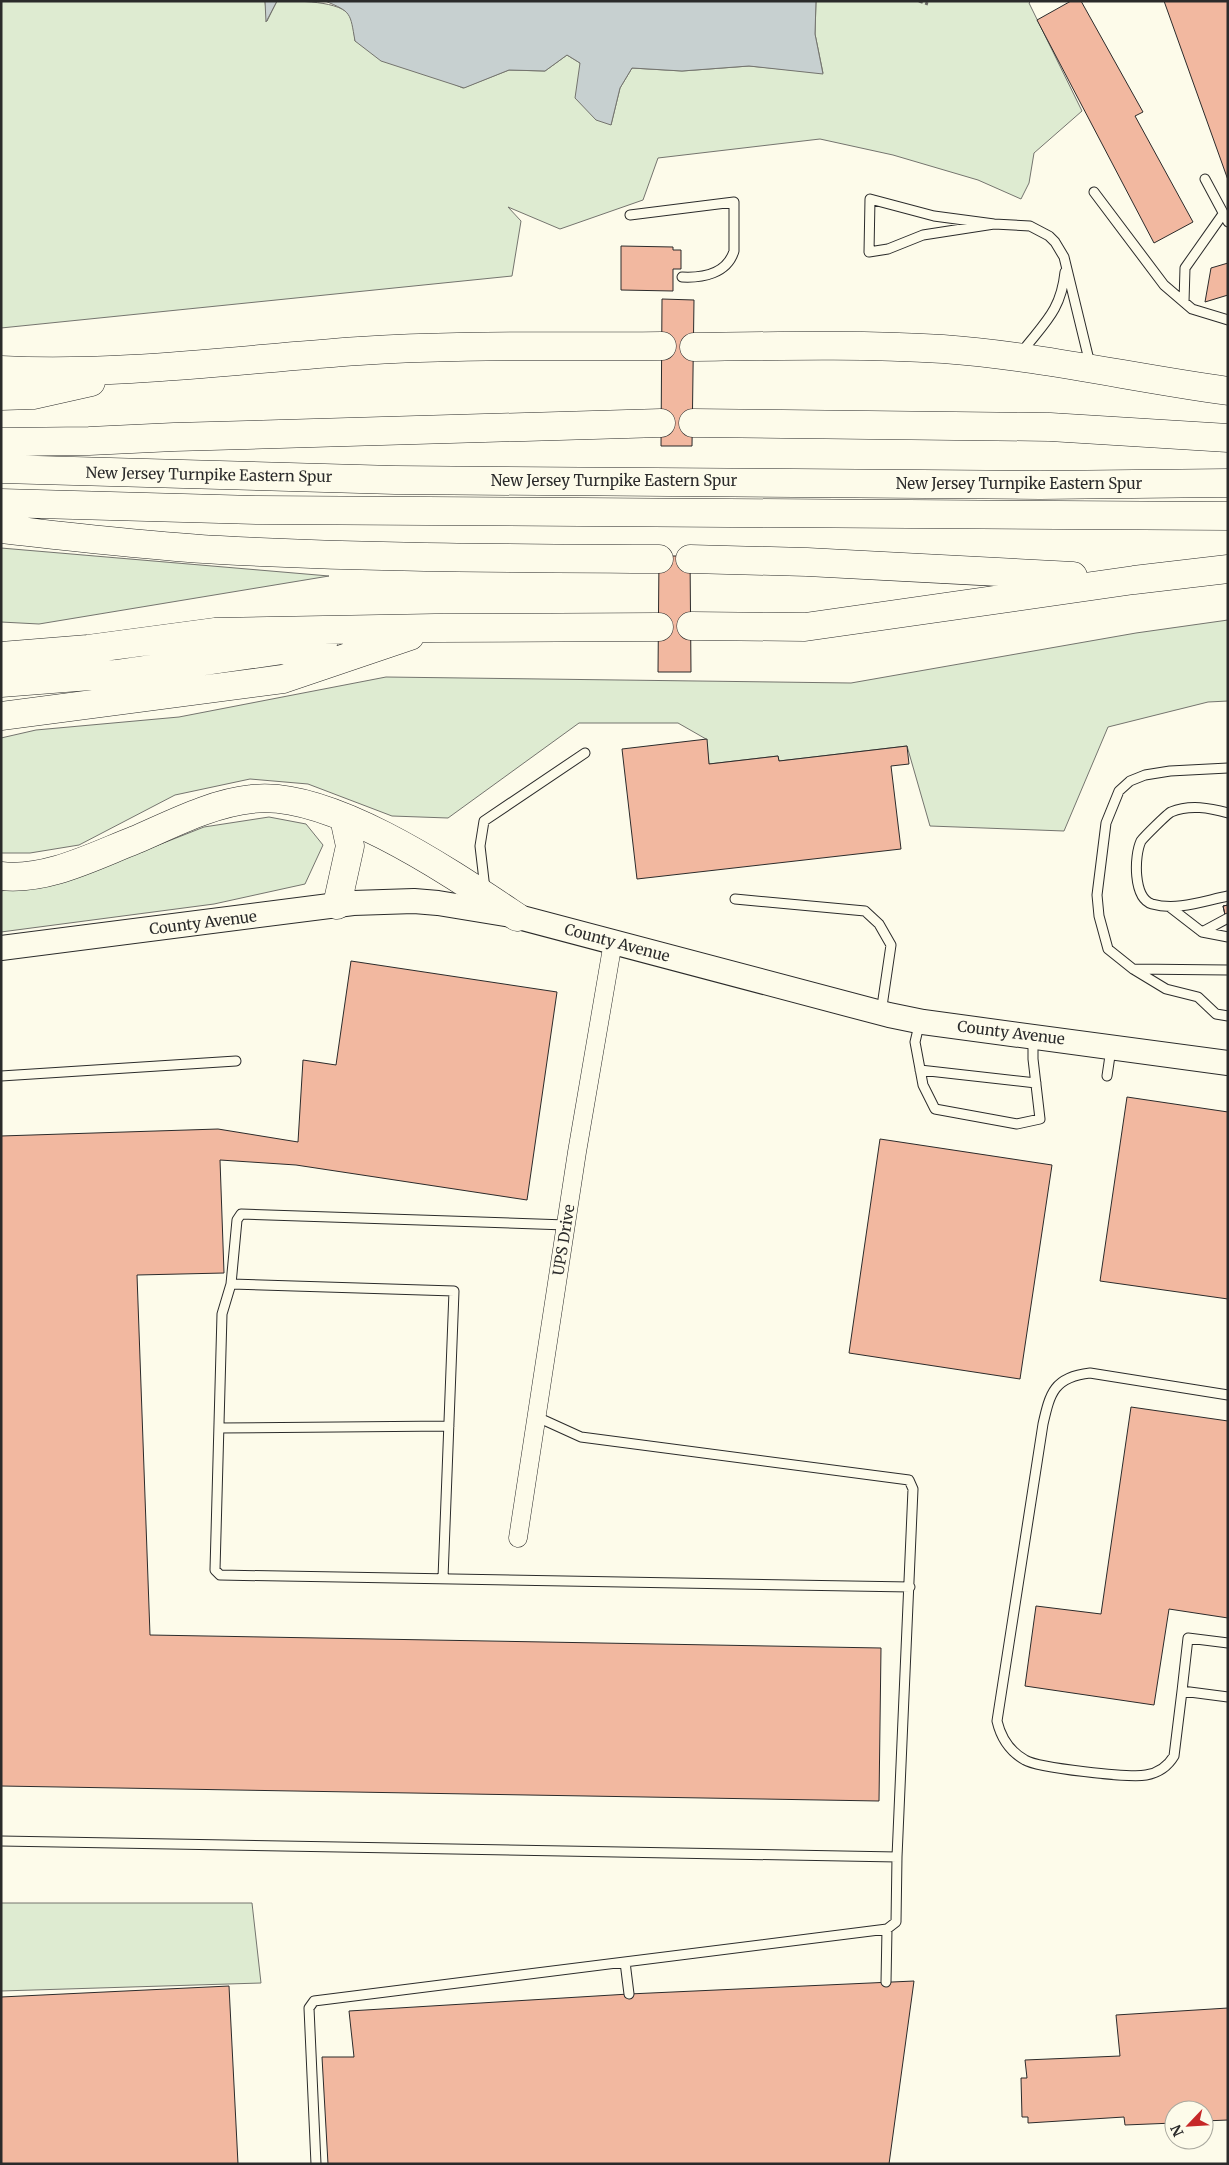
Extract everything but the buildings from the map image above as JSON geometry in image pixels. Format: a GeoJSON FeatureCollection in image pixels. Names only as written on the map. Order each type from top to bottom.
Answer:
{"type":"FeatureCollection","features":[{"type":"Feature","properties":{"kind":"highway"},"geometry":{"type":"LineString","coordinates":[[1,370],[79,370],[166,366],[362,350],[459,346],[662,346]]}},
{"type":"Feature","properties":{"kind":"highway"},"geometry":{"type":"LineString","coordinates":[[694,347],[943,349],[1018,357],[1228,391]]}},
{"type":"Feature","properties":{"kind":"highway"},"geometry":{"type":"LineString","coordinates":[[1,396],[33,395],[166,366]]}},
{"type":"Feature","properties":{"kind":"highway"},"geometry":{"type":"LineString","coordinates":[[1,442],[89,441],[174,436],[661,423]]}},
{"type":"Feature","properties":{"kind":"highway"},"geometry":{"type":"LineString","coordinates":[[693,423],[1050,427],[1228,438]]}},
{"type":"Feature","properties":{"kind":"highway"},"geometry":{"type":"LineString","coordinates":[[1,432],[89,432],[174,436]]}},
{"type":"Feature","properties":{"kind":"highway","name":"New Jersey Turnpike Eastern Spur"},"geometry":{"type":"LineString","coordinates":[[1,469],[369,479],[1040,485],[1228,483]]}},
{"type":"Feature","properties":{"kind":"highway","name":"New Jersey Turnpike Eastern Spur"},"geometry":{"type":"LineString","coordinates":[[1,503],[268,510],[1228,516]]}},
{"type":"Feature","properties":{"kind":"highway"},"geometry":{"type":"LineString","coordinates":[[1,529],[174,547],[274,552],[390,557],[659,559]]}},
{"type":"Feature","properties":{"kind":"highway"},"geometry":{"type":"LineString","coordinates":[[690,559],[807,562],[1134,580]]}},
{"type":"Feature","properties":{"kind":"highway"},"geometry":{"type":"LineString","coordinates":[[691,626],[805,627],[1134,580],[1228,569]]}},
{"type":"Feature","properties":{"kind":"highway"},"geometry":{"type":"LineString","coordinates":[[1,656],[88,649],[215,632],[658,626]]}},
{"type":"Feature","properties":{"kind":"highway"},"geometry":{"type":"LineString","coordinates":[[1,683],[116,674],[436,628]]}},
{"type":"Feature","properties":{"kind":"highway"},"geometry":{"type":"LineString","coordinates":[[1,716],[283,679],[436,628]]}},
{"type":"Feature","properties":{"kind":"highway"},"geometry":{"type":"LineString","coordinates":[[1,876],[20,877],[52,870],[92,857],[234,802],[268,798],[304,803],[366,826],[461,880],[486,903],[518,916]]}},
{"type":"Feature","properties":{"kind":"highway"},"geometry":{"type":"LineString","coordinates":[[337,905],[350,846],[344,818]]}},
{"type":"Feature","properties":{"kind":"main road","name":"County Avenue"},"geometry":{"type":"LineString","coordinates":[[1,948],[337,905],[414,901],[486,903]]}},
{"type":"Feature","properties":{"kind":"main road","name":"County Avenue"},"geometry":{"type":"LineString","coordinates":[[518,916],[881,1013],[920,1021],[1228,1063]]}},
{"type":"Feature","properties":{"kind":"street","name":"UPS Drive"},"geometry":{"type":"LineString","coordinates":[[518,1538],[566,1225],[613,942]]}},
{"type":"Feature","properties":{"kind":"lane"},"geometry":{"type":"LineString","coordinates":[[1184,302],[1185,268],[1226,218],[1205,180]]}},
{"type":"Feature","properties":{"kind":"lane"},"geometry":{"type":"LineString","coordinates":[[1094,192],[1164,285],[1192,310],[1228,320]]}},
{"type":"Feature","properties":{"kind":"lane"},"geometry":{"type":"LineString","coordinates":[[994,224],[923,235],[888,249],[869,252],[870,199],[934,216],[994,224],[1020,224],[1040,230],[1055,242],[1066,264],[1091,369]]}},
{"type":"Feature","properties":{"kind":"lane"},"geometry":{"type":"LineString","coordinates":[[630,215],[734,202],[734,251],[732,258],[717,272],[700,276],[682,277]]}},
{"type":"Feature","properties":{"kind":"lane"},"geometry":{"type":"LineString","coordinates":[[1018,357],[1056,309],[1063,292],[1066,264]]}},
{"type":"Feature","properties":{"kind":"lane"},"geometry":{"type":"LineString","coordinates":[[486,903],[480,846],[484,821],[585,753]]}},
{"type":"Feature","properties":{"kind":"lane"},"geometry":{"type":"LineString","coordinates":[[1228,768],[1170,770],[1145,775],[1130,781],[1119,791],[1106,824],[1101,850],[1097,895],[1099,916],[1108,949],[1133,969],[1166,989],[1198,998],[1216,1014],[1228,1016]]}},
{"type":"Feature","properties":{"kind":"lane"},"geometry":{"type":"LineString","coordinates":[[1228,813],[1199,806],[1170,812],[1142,841],[1136,875],[1139,891],[1150,903],[1171,908],[1202,932],[1228,937]]}},
{"type":"Feature","properties":{"kind":"lane"},"geometry":{"type":"LineString","coordinates":[[1171,908],[1228,896]]}},
{"type":"Feature","properties":{"kind":"lane"},"geometry":{"type":"LineString","coordinates":[[735,899],[865,911],[878,924],[890,946],[881,1013]]}},
{"type":"Feature","properties":{"kind":"lane"},"geometry":{"type":"LineString","coordinates":[[1202,932],[1228,918]]}},
{"type":"Feature","properties":{"kind":"lane"},"geometry":{"type":"LineString","coordinates":[[1133,969],[1228,970]]}},
{"type":"Feature","properties":{"kind":"lane"},"geometry":{"type":"LineString","coordinates":[[920,1021],[915,1042],[923,1085],[935,1109],[1017,1124],[1040,1120],[1033,1059],[1034,1036]]}},
{"type":"Feature","properties":{"kind":"lane"},"geometry":{"type":"LineString","coordinates":[[1107,1076],[1111,1046]]}},
{"type":"Feature","properties":{"kind":"lane"},"geometry":{"type":"LineString","coordinates":[[1,1076],[236,1061]]}},
{"type":"Feature","properties":{"kind":"lane"},"geometry":{"type":"LineString","coordinates":[[920,1070],[1036,1083]]}},
{"type":"Feature","properties":{"kind":"lane"},"geometry":{"type":"LineString","coordinates":[[566,1225],[241,1214],[237,1220],[231,1284],[222,1314],[215,1570],[220,1575],[910,1587]]}},
{"type":"Feature","properties":{"kind":"lane"},"geometry":{"type":"LineString","coordinates":[[231,1284],[454,1291],[443,1578]]}},
{"type":"Feature","properties":{"kind":"lane"},"geometry":{"type":"LineString","coordinates":[[1228,1395],[1090,1373],[1075,1375],[1056,1388],[1050,1397],[1043,1424],[997,1721],[1000,1734],[1011,1750],[1027,1761],[1109,1775],[1146,1775],[1168,1765],[1174,1756],[1188,1638],[1228,1643]]}},
{"type":"Feature","properties":{"kind":"lane"},"geometry":{"type":"LineString","coordinates":[[316,2164],[309,2008],[314,2001],[887,1929],[896,1922],[897,1857],[913,1489],[909,1480],[581,1437],[536,1417]]}},
{"type":"Feature","properties":{"kind":"lane"},"geometry":{"type":"LineString","coordinates":[[219,1428],[449,1426]]}},
{"type":"Feature","properties":{"kind":"lane"},"geometry":{"type":"LineString","coordinates":[[1182,1691],[1228,1697]]}},
{"type":"Feature","properties":{"kind":"lane"},"geometry":{"type":"LineString","coordinates":[[1,1841],[897,1857]]}},
{"type":"Feature","properties":{"kind":"lane"},"geometry":{"type":"LineString","coordinates":[[886,1982],[887,1929]]}},
{"type":"Feature","properties":{"kind":"lane"},"geometry":{"type":"LineString","coordinates":[[625,1962],[629,1994]]}},
{"type":"Feature","properties":{"kind":"path"},"geometry":{"type":"LineString","coordinates":[[919,1],[928,4]]}},
{"type":"Feature","properties":{"kind":"green space"},"geometry":{"type":"Polygon","coordinates":[[[1,1],[265,1],[267,21],[277,1],[328,4],[346,11],[351,17],[355,41],[463,88],[509,70],[545,71],[567,55],[580,63],[611,125],[620,88],[632,68],[682,71],[749,66],[823,73],[815,34],[816,1],[1031,1],[1029,3],[1082,111],[1034,153],[1029,183],[1021,199],[978,180],[893,155],[820,139],[658,158],[643,200],[560,229],[508,207],[521,221],[512,276],[1,328],[1,1]]]}},
{"type":"Feature","properties":{"kind":"green space"},"geometry":{"type":"Polygon","coordinates":[[[1,548],[329,576],[39,624],[1,622],[1,548]]]}},
{"type":"Feature","properties":{"kind":"green space"},"geometry":{"type":"Polygon","coordinates":[[[1228,620],[1228,701],[1208,702],[1108,727],[1064,831],[930,826],[907,746],[779,761],[778,756],[709,764],[706,739],[678,723],[579,723],[448,818],[392,816],[308,784],[250,779],[175,795],[79,845],[30,853],[1,853],[1,738],[36,730],[179,717],[386,677],[851,683],[1136,633],[1228,620]]]}},
{"type":"Feature","properties":{"kind":"green space"},"geometry":{"type":"Polygon","coordinates":[[[269,817],[306,824],[323,845],[305,884],[214,904],[1,932],[1,891],[77,877],[204,827],[269,817]]]}},
{"type":"Feature","properties":{"kind":"green space"},"geometry":{"type":"Polygon","coordinates":[[[1,1903],[252,1903],[261,1983],[1,1991],[1,1903]]]}},
{"type":"Feature","properties":{"kind":"shaded area"},"geometry":{"type":"Polygon","coordinates":[[[265,1],[277,1],[266,22],[265,1]]]}},
{"type":"Feature","properties":{"kind":"shaded area"},"geometry":{"type":"Polygon","coordinates":[[[325,1],[816,1],[815,34],[823,74],[749,66],[682,71],[632,68],[620,88],[611,125],[596,120],[575,98],[580,63],[567,55],[545,71],[509,70],[464,88],[381,61],[355,41],[352,24],[345,11],[325,1]]]}}]}
